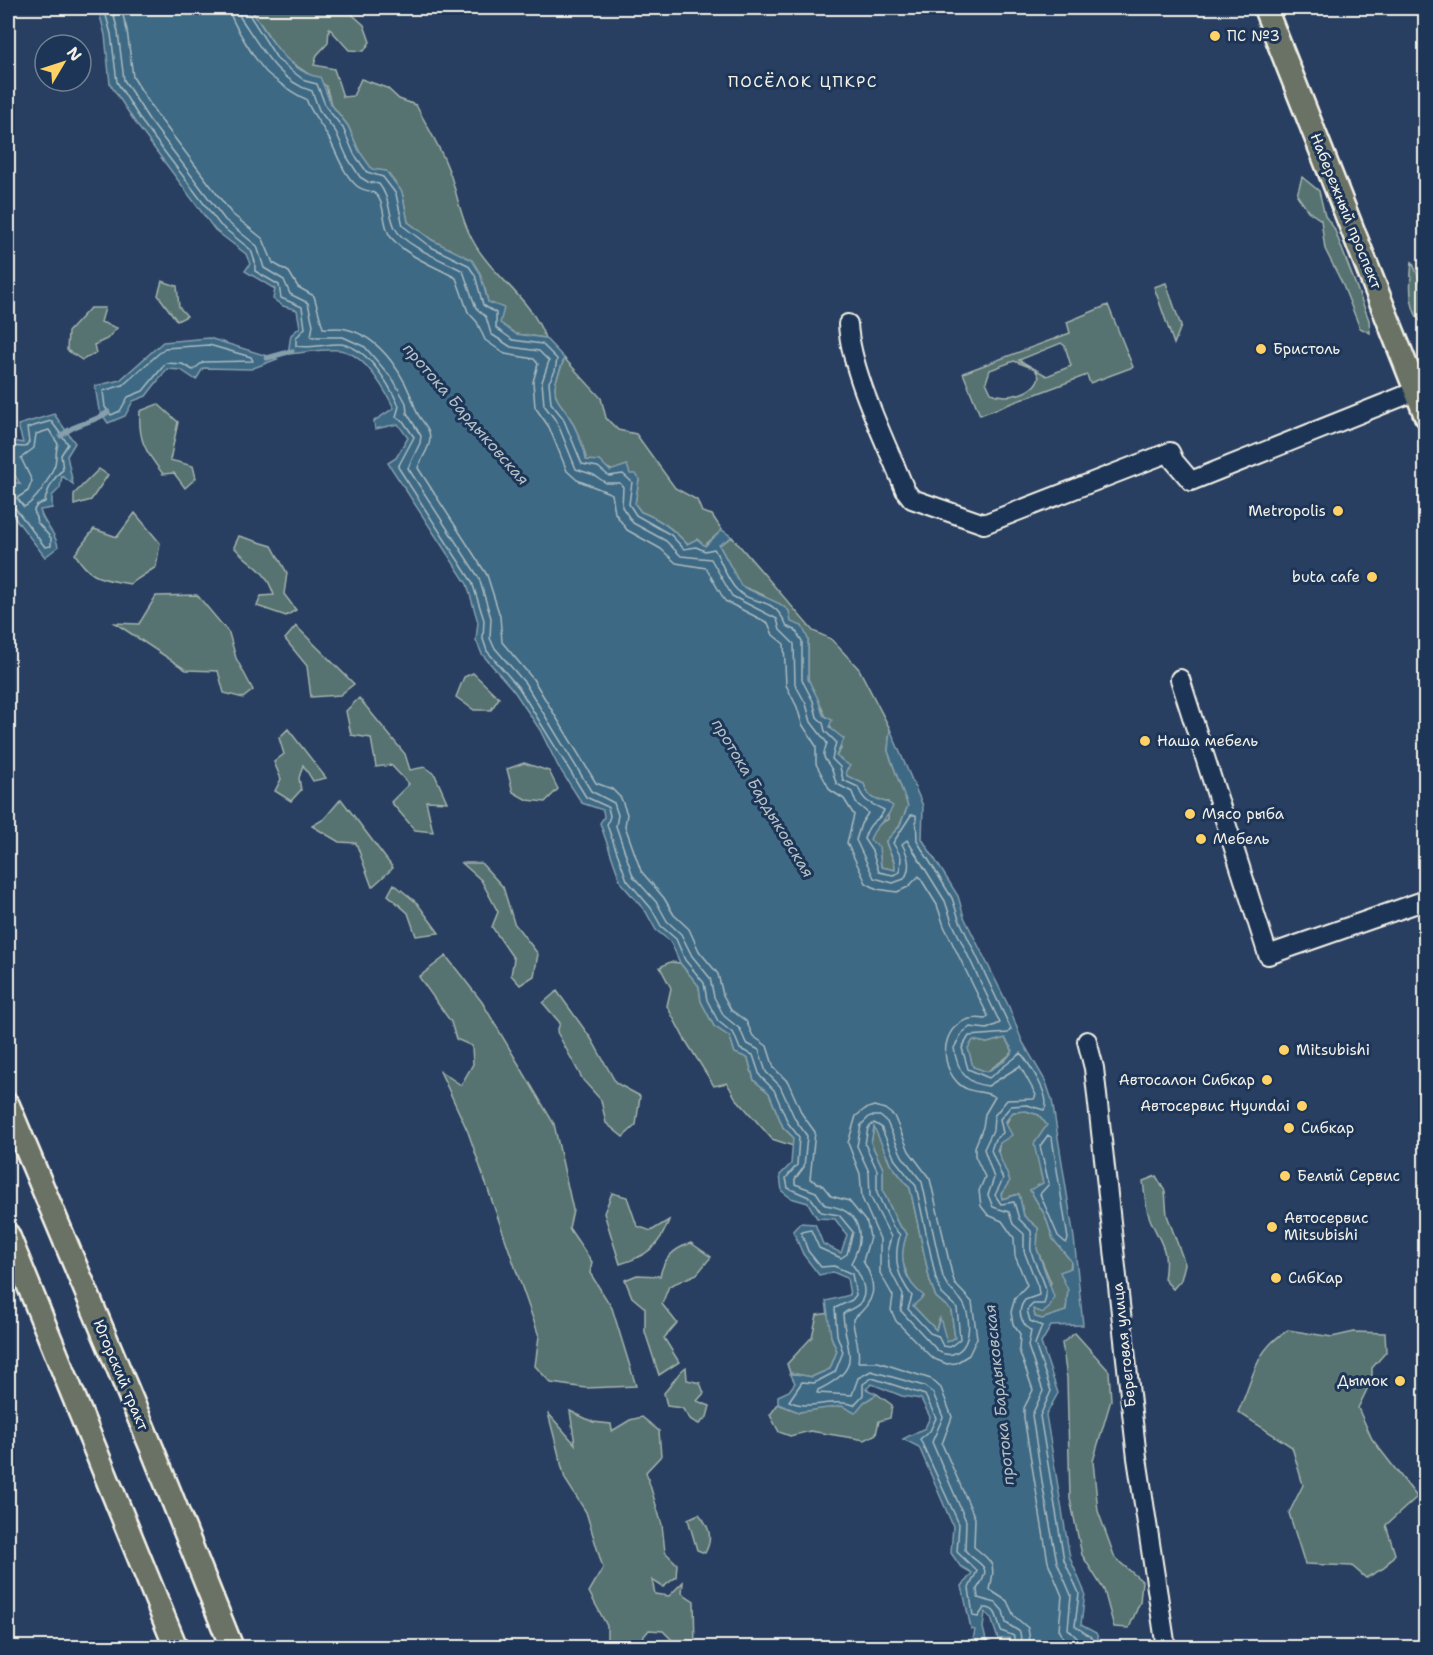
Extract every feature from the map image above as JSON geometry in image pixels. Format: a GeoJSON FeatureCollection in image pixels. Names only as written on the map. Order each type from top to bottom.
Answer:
{"type":"FeatureCollection","features":[{"type":"Feature","properties":{"kind":"main road","name":"Набережный проспект"},"geometry":{"type":"LineString","coordinates":[[1265,8],[1421,389],[1425,416]]}},
{"type":"Feature","properties":{"kind":"main road","name":"Югорский тракт"},"geometry":{"type":"LineString","coordinates":[[8,1105],[153,1451],[232,1647]]}},
{"type":"Feature","properties":{"kind":"main road"},"geometry":{"type":"LineString","coordinates":[[8,1235],[176,1647]]}},
{"type":"Feature","properties":{"kind":"street"},"geometry":{"type":"LineString","coordinates":[[848,324],[849,341],[864,388],[905,490],[912,499],[984,524],[1170,452],[1173,461],[1191,481],[1421,389]]}},
{"type":"Feature","properties":{"kind":"street"},"geometry":{"type":"LineString","coordinates":[[1180,678],[1268,955],[1425,900]]}},
{"type":"Feature","properties":{"kind":"street","name":"Береговая улица"},"geometry":{"type":"LineString","coordinates":[[1087,1041],[1094,1068],[1137,1458],[1166,1647]]}},
{"type":"Feature","properties":{"kind":"green space"},"geometry":{"type":"Polygon","coordinates":[[[250,8],[345,8],[364,25],[370,42],[364,51],[349,50],[329,28],[328,43],[317,55],[314,65],[334,69],[343,97],[353,96],[361,79],[387,88],[399,99],[416,105],[446,163],[463,219],[472,239],[489,264],[530,310],[545,338],[515,334],[500,323],[488,303],[485,289],[451,250],[432,240],[408,222],[402,192],[386,171],[372,170],[359,151],[348,126],[331,104],[326,86],[282,56],[250,8]]]}},
{"type":"Feature","properties":{"kind":"green space"},"geometry":{"type":"Polygon","coordinates":[[[1302,177],[1319,191],[1325,216],[1334,228],[1369,320],[1370,333],[1360,328],[1325,249],[1321,220],[1308,211],[1297,195],[1302,177]]]}},
{"type":"Feature","properties":{"kind":"green space"},"geometry":{"type":"Polygon","coordinates":[[[1412,261],[1425,293],[1425,325],[1419,320],[1412,305],[1410,287],[1412,261]]]}},
{"type":"Feature","properties":{"kind":"green space"},"geometry":{"type":"Polygon","coordinates":[[[162,281],[177,286],[179,307],[187,316],[177,321],[158,295],[162,281]]]}},
{"type":"Feature","properties":{"kind":"green space"},"geometry":{"type":"Polygon","coordinates":[[[1166,283],[1181,326],[1174,344],[1154,287],[1166,283]]]}},
{"type":"Feature","properties":{"kind":"green space"},"geometry":{"type":"Polygon","coordinates":[[[1108,305],[1133,367],[1090,383],[1087,375],[980,415],[963,373],[1070,333],[1067,322],[1108,305]],[[1061,343],[1019,360],[1034,369],[1014,361],[990,370],[986,382],[991,393],[1004,396],[1019,394],[1032,388],[1036,383],[1039,377],[1035,369],[1047,376],[1071,366],[1065,346],[1061,343]]]}},
{"type":"Feature","properties":{"kind":"green space"},"geometry":{"type":"Polygon","coordinates":[[[90,308],[105,308],[101,322],[117,328],[107,339],[94,345],[96,353],[82,360],[67,350],[68,332],[90,308]]]}},
{"type":"Feature","properties":{"kind":"green space"},"geometry":{"type":"Polygon","coordinates":[[[564,358],[601,398],[606,418],[618,430],[636,434],[675,488],[697,500],[702,512],[712,515],[722,530],[704,546],[687,544],[666,525],[641,512],[635,504],[639,479],[586,460],[576,431],[555,391],[564,358]]]}},
{"type":"Feature","properties":{"kind":"green space"},"geometry":{"type":"Polygon","coordinates":[[[158,404],[178,422],[170,460],[193,466],[196,478],[185,488],[174,473],[163,474],[144,445],[140,430],[140,411],[158,404]]]}},
{"type":"Feature","properties":{"kind":"green space"},"geometry":{"type":"Polygon","coordinates":[[[99,469],[108,475],[91,500],[74,505],[74,494],[99,469]]]}},
{"type":"Feature","properties":{"kind":"green space"},"geometry":{"type":"Polygon","coordinates":[[[135,513],[160,543],[156,567],[130,584],[92,574],[75,554],[94,529],[117,537],[135,513]]]}},
{"type":"Feature","properties":{"kind":"green space"},"geometry":{"type":"Polygon","coordinates":[[[239,536],[272,546],[287,573],[284,594],[296,610],[286,616],[257,606],[261,596],[274,595],[262,573],[234,547],[239,536]]]}},
{"type":"Feature","properties":{"kind":"green space"},"geometry":{"type":"Polygon","coordinates":[[[732,537],[813,631],[831,639],[859,669],[890,729],[888,751],[908,806],[899,827],[886,841],[895,870],[881,867],[879,848],[869,840],[873,828],[888,819],[888,802],[872,798],[867,793],[864,784],[847,776],[836,756],[841,749],[808,679],[808,640],[763,595],[741,586],[719,545],[732,537]]]}},
{"type":"Feature","properties":{"kind":"green space"},"geometry":{"type":"Polygon","coordinates":[[[197,595],[229,633],[236,658],[253,690],[243,698],[224,693],[218,671],[186,670],[115,623],[139,624],[156,596],[197,595]]]}},
{"type":"Feature","properties":{"kind":"green space"},"geometry":{"type":"Polygon","coordinates":[[[296,626],[354,684],[340,695],[311,697],[307,666],[285,639],[296,626]]]}},
{"type":"Feature","properties":{"kind":"green space"},"geometry":{"type":"Polygon","coordinates":[[[473,673],[499,698],[491,710],[474,710],[456,697],[464,677],[473,673]]]}},
{"type":"Feature","properties":{"kind":"green space"},"geometry":{"type":"Polygon","coordinates":[[[359,698],[405,754],[410,770],[425,767],[435,775],[447,802],[426,801],[433,832],[415,830],[391,802],[409,784],[391,765],[376,767],[371,738],[351,735],[346,711],[359,698]]]}},
{"type":"Feature","properties":{"kind":"green space"},"geometry":{"type":"Polygon","coordinates":[[[288,729],[326,778],[313,781],[303,765],[299,778],[301,790],[291,801],[275,791],[281,779],[274,762],[284,754],[279,738],[288,729]]]}},
{"type":"Feature","properties":{"kind":"green space"},"geometry":{"type":"Polygon","coordinates":[[[524,763],[549,771],[558,789],[545,802],[527,800],[513,792],[507,769],[524,763]]]}},
{"type":"Feature","properties":{"kind":"green space"},"geometry":{"type":"Polygon","coordinates":[[[341,799],[393,868],[372,887],[356,843],[339,842],[312,826],[324,819],[341,799]]]}},
{"type":"Feature","properties":{"kind":"green space"},"geometry":{"type":"Polygon","coordinates":[[[462,863],[481,863],[503,887],[514,923],[538,954],[534,976],[520,985],[511,975],[514,959],[492,927],[498,912],[481,880],[462,863]]]}},
{"type":"Feature","properties":{"kind":"green space"},"geometry":{"type":"Polygon","coordinates":[[[394,884],[417,903],[439,933],[416,936],[408,913],[388,895],[394,884]]]}},
{"type":"Feature","properties":{"kind":"green space"},"geometry":{"type":"Polygon","coordinates":[[[446,956],[482,1002],[554,1124],[573,1210],[569,1228],[592,1262],[590,1273],[612,1308],[636,1386],[586,1388],[551,1383],[535,1366],[539,1336],[468,1132],[440,1071],[461,1085],[473,1064],[472,1046],[456,1039],[451,1022],[419,977],[446,956]]]}},
{"type":"Feature","properties":{"kind":"green space"},"geometry":{"type":"Polygon","coordinates":[[[670,962],[680,963],[699,986],[701,1001],[714,1026],[730,1037],[735,1053],[748,1058],[754,1080],[769,1093],[783,1127],[793,1137],[793,1146],[772,1139],[735,1097],[727,1083],[714,1086],[667,1006],[671,988],[660,967],[670,962]]]}},
{"type":"Feature","properties":{"kind":"green space"},"geometry":{"type":"Polygon","coordinates":[[[557,991],[592,1040],[616,1083],[640,1096],[636,1125],[623,1137],[606,1123],[601,1100],[583,1080],[557,1032],[560,1023],[543,1003],[557,991]]]}},
{"type":"Feature","properties":{"kind":"green space"},"geometry":{"type":"Polygon","coordinates":[[[1005,1038],[1013,1051],[1007,1057],[987,1072],[973,1067],[967,1048],[973,1040],[987,1043],[1005,1038]]]}},
{"type":"Feature","properties":{"kind":"green space"},"geometry":{"type":"Polygon","coordinates":[[[1026,1111],[1039,1115],[1047,1125],[1040,1170],[1043,1183],[1030,1190],[1045,1215],[1053,1239],[1071,1261],[1066,1311],[1042,1319],[1035,1317],[1033,1308],[1051,1283],[1037,1249],[1038,1228],[1024,1216],[1019,1194],[1002,1199],[998,1176],[998,1154],[1007,1122],[1013,1112],[1026,1111]]]}},
{"type":"Feature","properties":{"kind":"green space"},"geometry":{"type":"Polygon","coordinates":[[[874,1125],[890,1163],[910,1188],[930,1281],[936,1297],[951,1310],[955,1338],[947,1343],[939,1320],[936,1330],[913,1306],[912,1286],[903,1265],[902,1256],[907,1234],[898,1224],[883,1191],[883,1169],[871,1143],[874,1125]]]}},
{"type":"Feature","properties":{"kind":"green space"},"geometry":{"type":"Polygon","coordinates":[[[1156,1176],[1165,1191],[1167,1215],[1185,1264],[1181,1280],[1173,1289],[1164,1279],[1165,1253],[1150,1219],[1145,1200],[1143,1181],[1156,1176]]]}},
{"type":"Feature","properties":{"kind":"green space"},"geometry":{"type":"Polygon","coordinates":[[[612,1193],[627,1197],[637,1226],[651,1231],[669,1220],[661,1237],[651,1249],[620,1264],[604,1213],[612,1193]]]}},
{"type":"Feature","properties":{"kind":"green space"},"geometry":{"type":"Polygon","coordinates":[[[691,1243],[711,1257],[697,1274],[669,1286],[662,1304],[677,1323],[664,1338],[679,1362],[659,1375],[645,1332],[645,1308],[632,1297],[625,1280],[637,1275],[660,1276],[670,1255],[691,1243]]]}},
{"type":"Feature","properties":{"kind":"green space"},"geometry":{"type":"Polygon","coordinates":[[[830,1313],[831,1336],[837,1351],[830,1369],[812,1377],[790,1373],[787,1364],[812,1337],[817,1315],[830,1313]]]}},
{"type":"Feature","properties":{"kind":"green space"},"geometry":{"type":"Polygon","coordinates":[[[1288,1330],[1332,1337],[1354,1332],[1385,1333],[1386,1352],[1372,1368],[1372,1379],[1358,1408],[1372,1439],[1417,1497],[1386,1525],[1395,1554],[1384,1568],[1366,1578],[1352,1566],[1305,1564],[1289,1513],[1303,1485],[1292,1447],[1238,1412],[1261,1356],[1276,1338],[1288,1330]]]}},
{"type":"Feature","properties":{"kind":"green space"},"geometry":{"type":"Polygon","coordinates":[[[1075,1333],[1109,1371],[1111,1400],[1093,1461],[1098,1511],[1115,1558],[1142,1581],[1140,1602],[1129,1628],[1114,1627],[1104,1590],[1082,1555],[1070,1499],[1067,1378],[1062,1343],[1075,1333]]]}},
{"type":"Feature","properties":{"kind":"green space"},"geometry":{"type":"Polygon","coordinates":[[[686,1367],[687,1380],[700,1383],[704,1393],[697,1401],[710,1406],[707,1417],[699,1424],[691,1420],[682,1408],[667,1406],[664,1393],[686,1367]]]}},
{"type":"Feature","properties":{"kind":"green space"},"geometry":{"type":"Polygon","coordinates":[[[877,1394],[892,1405],[890,1418],[879,1421],[876,1434],[865,1440],[810,1431],[790,1436],[779,1432],[770,1415],[778,1404],[799,1412],[864,1402],[877,1394]]]}},
{"type":"Feature","properties":{"kind":"green space"},"geometry":{"type":"Polygon","coordinates":[[[570,1411],[593,1422],[611,1424],[612,1431],[630,1420],[642,1417],[659,1431],[661,1456],[646,1472],[662,1525],[665,1552],[677,1564],[676,1577],[663,1587],[652,1580],[655,1594],[669,1596],[683,1582],[682,1593],[694,1601],[695,1647],[659,1647],[658,1642],[676,1644],[663,1631],[649,1630],[639,1642],[647,1641],[649,1647],[607,1647],[607,1626],[589,1592],[603,1568],[586,1512],[565,1479],[548,1413],[575,1444],[570,1411]]]}},
{"type":"Feature","properties":{"kind":"green space"},"geometry":{"type":"Polygon","coordinates":[[[699,1514],[706,1524],[710,1538],[705,1553],[697,1550],[688,1519],[699,1514]]]}},
{"type":"Feature","properties":{"kind":"water","name":"протока Бардыковская"},"geometry":{"type":"Polygon","coordinates":[[[98,8],[250,8],[271,40],[288,60],[308,74],[320,77],[331,104],[348,126],[359,151],[372,169],[386,171],[402,192],[408,222],[432,240],[472,260],[480,273],[488,302],[504,308],[500,323],[516,334],[545,338],[564,358],[555,391],[576,431],[586,460],[600,461],[610,471],[627,465],[630,474],[636,474],[639,479],[635,504],[641,512],[666,525],[687,544],[697,539],[705,546],[722,530],[732,537],[719,545],[741,586],[780,604],[789,611],[791,622],[802,626],[808,639],[808,679],[823,715],[832,720],[829,727],[844,739],[836,756],[850,766],[846,771],[847,776],[864,784],[873,798],[893,806],[874,830],[870,840],[879,847],[881,867],[895,870],[886,841],[899,827],[908,806],[888,751],[890,729],[923,806],[922,839],[958,896],[964,917],[1009,1007],[1022,1041],[1046,1082],[1052,1100],[1074,1238],[1083,1325],[1051,1326],[1041,1343],[1058,1393],[1046,1415],[1070,1558],[1085,1593],[1081,1625],[1096,1633],[1102,1647],[1003,1647],[1008,1645],[1009,1638],[998,1639],[991,1618],[985,1612],[983,1628],[986,1640],[992,1643],[993,1647],[975,1647],[973,1640],[975,1630],[971,1629],[962,1586],[972,1573],[960,1566],[951,1553],[953,1526],[919,1447],[903,1439],[925,1428],[930,1417],[921,1399],[902,1396],[872,1384],[866,1389],[877,1394],[864,1402],[855,1413],[842,1406],[799,1412],[778,1404],[778,1396],[789,1391],[795,1383],[790,1373],[812,1377],[830,1369],[837,1351],[831,1336],[826,1301],[850,1295],[847,1278],[833,1272],[819,1275],[803,1254],[793,1231],[800,1223],[815,1224],[823,1244],[841,1253],[847,1235],[835,1219],[817,1218],[808,1203],[791,1198],[782,1191],[780,1175],[791,1164],[793,1137],[783,1127],[769,1093],[754,1080],[748,1058],[735,1053],[730,1037],[714,1026],[701,1001],[699,986],[680,963],[671,942],[656,930],[646,912],[621,883],[600,823],[604,817],[603,810],[582,803],[558,766],[540,730],[514,691],[482,654],[476,640],[478,622],[467,584],[388,463],[396,458],[408,438],[398,424],[375,429],[374,421],[394,408],[385,391],[373,373],[358,358],[349,353],[327,350],[288,354],[291,335],[300,327],[297,310],[283,306],[273,299],[275,289],[245,271],[250,264],[246,254],[215,230],[137,125],[110,84],[105,35],[98,8]],[[1005,1038],[987,1043],[973,1040],[968,1048],[973,1067],[987,1072],[1005,1061],[1013,1051],[1005,1038]],[[1026,1111],[1013,1112],[1005,1122],[1012,1135],[1000,1143],[997,1150],[1010,1181],[1001,1194],[1002,1199],[1019,1194],[1024,1216],[1038,1228],[1037,1249],[1054,1297],[1049,1308],[1043,1313],[1033,1309],[1035,1317],[1042,1319],[1066,1311],[1068,1290],[1060,1272],[1071,1268],[1071,1261],[1053,1239],[1045,1215],[1030,1190],[1043,1183],[1034,1144],[1047,1125],[1039,1115],[1026,1111]],[[874,1127],[871,1143],[883,1169],[883,1191],[898,1224],[907,1234],[903,1252],[904,1268],[911,1283],[924,1296],[913,1306],[936,1330],[940,1318],[947,1342],[955,1338],[951,1310],[936,1297],[930,1281],[910,1188],[890,1163],[874,1127]]]}},
{"type":"Feature","properties":{"kind":"water"},"geometry":{"type":"Polygon","coordinates":[[[209,338],[277,359],[251,369],[203,368],[196,380],[181,370],[167,369],[146,396],[133,401],[125,416],[108,423],[99,410],[95,386],[120,380],[163,342],[209,338]]]}},
{"type":"Feature","properties":{"kind":"water"},"geometry":{"type":"Polygon","coordinates":[[[54,414],[75,443],[67,456],[73,484],[62,476],[60,488],[52,496],[52,508],[40,510],[58,547],[45,557],[8,509],[8,479],[20,484],[8,464],[8,440],[23,443],[18,425],[54,414]]]}},
{"type":"Feature","properties":{"kind":"waterway"},"geometry":{"type":"LineString","coordinates":[[267,358],[292,351]]}},
{"type":"Feature","properties":{"kind":"waterway"},"geometry":{"type":"LineString","coordinates":[[61,436],[72,428],[97,419],[108,412]]}},
{"type":"Feature","properties":{"kind":"place","name":"ПС №3"},"geometry":{"type":"Point","coordinates":[1215,36]}},
{"type":"Feature","properties":{"kind":"place","name":"Бристоль"},"geometry":{"type":"Point","coordinates":[1261,349]}},
{"type":"Feature","properties":{"kind":"place","name":"Metropolis"},"geometry":{"type":"Point","coordinates":[1338,511]}},
{"type":"Feature","properties":{"kind":"place","name":"buta cafe"},"geometry":{"type":"Point","coordinates":[1372,577]}},
{"type":"Feature","properties":{"kind":"place","name":"Наша мебель"},"geometry":{"type":"Point","coordinates":[1145,741]}},
{"type":"Feature","properties":{"kind":"place","name":"Мясо рыба"},"geometry":{"type":"Point","coordinates":[1190,814]}},
{"type":"Feature","properties":{"kind":"place","name":"Мебель"},"geometry":{"type":"Point","coordinates":[1201,839]}},
{"type":"Feature","properties":{"kind":"place","name":"Mitsubishi"},"geometry":{"type":"Point","coordinates":[1284,1050]}},
{"type":"Feature","properties":{"kind":"place","name":"Автосалон Сибкар"},"geometry":{"type":"Point","coordinates":[1267,1080]}},
{"type":"Feature","properties":{"kind":"place","name":"Автосервис Hyundai"},"geometry":{"type":"Point","coordinates":[1302,1106]}},
{"type":"Feature","properties":{"kind":"place","name":"Сибкар"},"geometry":{"type":"Point","coordinates":[1289,1128]}},
{"type":"Feature","properties":{"kind":"place","name":"Белый Сервис"},"geometry":{"type":"Point","coordinates":[1285,1176]}},
{"type":"Feature","properties":{"kind":"place","name":"Автосервис Mitsubishi"},"geometry":{"type":"Point","coordinates":[1272,1227]}},
{"type":"Feature","properties":{"kind":"place","name":"СибКар"},"geometry":{"type":"Point","coordinates":[1276,1278]}},
{"type":"Feature","properties":{"kind":"place","name":"Дымок"},"geometry":{"type":"Point","coordinates":[1400,1381]}},
{"type":"Feature","properties":{"kind":"district","name":"ПОСЁЛОК ЦПКРС"},"geometry":{"type":"Point","coordinates":[803,81]}}]}
